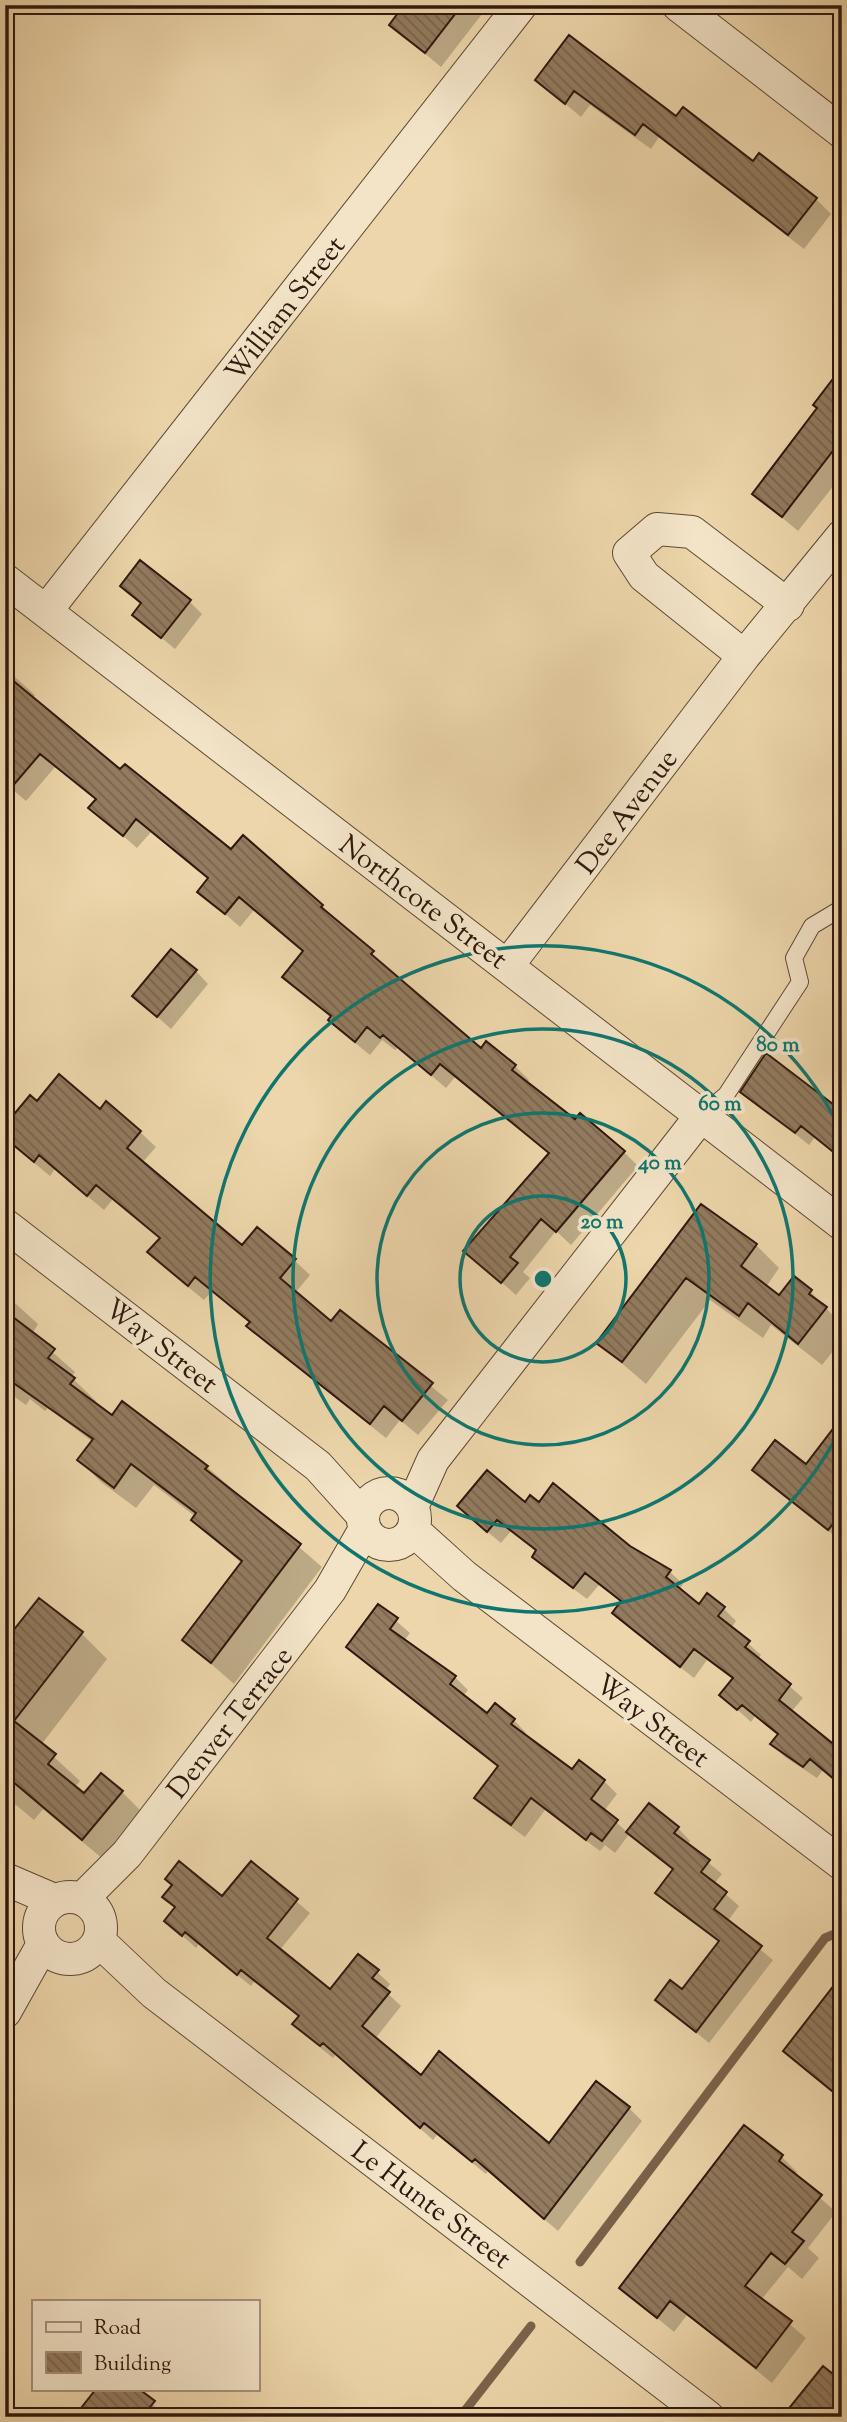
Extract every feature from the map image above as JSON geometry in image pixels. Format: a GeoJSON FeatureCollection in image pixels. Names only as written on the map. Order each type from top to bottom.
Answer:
{"type":"FeatureCollection","features":[{"type":"Feature","properties":{"kind":"street","name":"William Street"},"geometry":{"type":"LineString","coordinates":[[46,611],[521,5]]}},
{"type":"Feature","properties":{"kind":"street"},"geometry":{"type":"LineString","coordinates":[[678,5],[842,132]]}},
{"type":"Feature","properties":{"kind":"street"},"geometry":{"type":"LineString","coordinates":[[744,656],[645,576],[629,553],[657,529],[692,532],[788,606]]}},
{"type":"Feature","properties":{"kind":"street","name":"Dee Avenue"},"geometry":{"type":"LineString","coordinates":[[508,965],[744,656],[788,606],[842,536]]}},
{"type":"Feature","properties":{"kind":"street","name":"Northcote Street"},"geometry":{"type":"LineString","coordinates":[[5,580],[842,1224]]}},
{"type":"Feature","properties":{"kind":"street","name":"Denver Terrace"},"geometry":{"type":"LineString","coordinates":[[7,2011],[330,1590],[389,1520],[701,1116]]}},
{"type":"Feature","properties":{"kind":"street","name":"Way Street"},"geometry":{"type":"LineString","coordinates":[[5,1225],[842,1864]]}},
{"type":"Feature","properties":{"kind":"street","name":"Le Hunte Street"},"geometry":{"type":"LineString","coordinates":[[5,1881],[708,2417]]}},
{"type":"Feature","properties":{"kind":"lane"},"geometry":{"type":"LineString","coordinates":[[701,1116],[726,1096],[800,982],[794,958],[812,926],[842,908]]}},
{"type":"Feature","properties":{"kind":"building"},"geometry":{"type":"Polygon","coordinates":[[[404,5],[462,5],[425,53],[389,25],[404,5]]]}},
{"type":"Feature","properties":{"kind":"building"},"geometry":{"type":"Polygon","coordinates":[[[569,35],[676,116],[683,107],[753,161],[759,153],[817,198],[788,235],[643,124],[635,135],[574,91],[565,104],[535,80],[569,35]]]}},
{"type":"Feature","properties":{"kind":"building"},"geometry":{"type":"Polygon","coordinates":[[[842,367],[842,439],[782,517],[752,494],[817,408],[813,405],[842,367]]]}},
{"type":"Feature","properties":{"kind":"building"},"geometry":{"type":"Polygon","coordinates":[[[140,560],[191,600],[161,638],[132,615],[141,603],[120,586],[140,560]]]}},
{"type":"Feature","properties":{"kind":"building"},"geometry":{"type":"Polygon","coordinates":[[[5,674],[120,769],[125,764],[231,849],[243,835],[323,905],[321,907],[374,951],[371,954],[481,1048],[486,1041],[516,1065],[512,1070],[575,1119],[580,1113],[625,1151],[556,1232],[541,1219],[510,1257],[518,1263],[501,1283],[463,1251],[549,1153],[440,1064],[431,1075],[383,1035],[380,1038],[367,1027],[355,1042],[328,1020],[331,1016],[282,977],[303,951],[239,897],[225,914],[197,892],[208,878],[136,819],[123,836],[88,808],[96,799],[40,754],[5,795],[5,674]]]}},
{"type":"Feature","properties":{"kind":"building"},"geometry":{"type":"Polygon","coordinates":[[[171,949],[197,970],[157,1017],[132,996],[171,949]]]}},
{"type":"Feature","properties":{"kind":"building"},"geometry":{"type":"Polygon","coordinates":[[[766,1053],[842,1111],[842,1159],[801,1126],[795,1133],[740,1092],[766,1053]]]}},
{"type":"Feature","properties":{"kind":"building"},"geometry":{"type":"Polygon","coordinates":[[[59,1074],[100,1109],[106,1101],[141,1131],[127,1148],[242,1245],[257,1227],[296,1259],[280,1278],[331,1321],[340,1310],[433,1383],[402,1421],[384,1406],[370,1424],[246,1326],[250,1322],[195,1277],[188,1286],[147,1252],[160,1238],[96,1185],[87,1196],[39,1155],[34,1162],[5,1138],[5,1125],[30,1095],[37,1101],[59,1074]]]}},
{"type":"Feature","properties":{"kind":"building"},"geometry":{"type":"Polygon","coordinates":[[[701,1204],[757,1244],[741,1266],[779,1295],[794,1276],[812,1290],[809,1294],[827,1307],[798,1344],[748,1303],[739,1316],[686,1278],[622,1362],[596,1343],[701,1204]]]}},
{"type":"Feature","properties":{"kind":"building"},"geometry":{"type":"Polygon","coordinates":[[[5,1311],[55,1349],[48,1358],[75,1378],[70,1384],[112,1415],[122,1401],[208,1466],[205,1469],[301,1544],[211,1663],[182,1640],[242,1561],[191,1520],[196,1513],[131,1464],[114,1488],[77,1460],[93,1439],[5,1377],[5,1311]]]}},
{"type":"Feature","properties":{"kind":"building"},"geometry":{"type":"Polygon","coordinates":[[[842,1417],[842,1513],[828,1530],[752,1470],[775,1440],[806,1464],[842,1417]]]}},
{"type":"Feature","properties":{"kind":"building"},"geometry":{"type":"Polygon","coordinates":[[[487,1470],[525,1502],[530,1495],[539,1502],[553,1483],[630,1546],[671,1570],[666,1577],[699,1604],[707,1593],[725,1607],[718,1616],[750,1641],[745,1647],[791,1684],[779,1700],[842,1751],[842,1786],[810,1759],[803,1767],[770,1744],[778,1734],[742,1705],[737,1710],[719,1695],[733,1678],[694,1649],[680,1667],[612,1613],[621,1601],[585,1573],[573,1588],[532,1557],[536,1550],[497,1520],[487,1532],[457,1506],[487,1470]]]}},
{"type":"Feature","properties":{"kind":"building"},"geometry":{"type":"Polygon","coordinates":[[[39,1598],[83,1632],[14,1721],[56,1754],[48,1764],[84,1793],[101,1773],[123,1791],[82,1840],[5,1775],[5,1641],[39,1598]]]}},
{"type":"Feature","properties":{"kind":"building"},"geometry":{"type":"Polygon","coordinates":[[[378,1604],[398,1618],[390,1629],[456,1676],[450,1684],[487,1713],[495,1703],[515,1719],[511,1724],[572,1769],[579,1760],[605,1780],[591,1799],[618,1820],[602,1841],[591,1833],[586,1840],[531,1798],[511,1825],[474,1798],[498,1766],[346,1647],[378,1604]]]}},
{"type":"Feature","properties":{"kind":"building"},"geometry":{"type":"Polygon","coordinates":[[[649,1803],[679,1827],[674,1833],[710,1860],[701,1872],[727,1892],[714,1909],[762,1946],[696,2032],[655,2000],[670,1980],[682,1989],[719,1941],[655,1893],[673,1869],[626,1832],[649,1803]]]}},
{"type":"Feature","properties":{"kind":"building"},"geometry":{"type":"Polygon","coordinates":[[[179,1861],[222,1896],[251,1861],[298,1899],[267,1938],[330,1989],[358,1954],[379,1970],[372,1978],[390,1992],[362,2026],[421,2075],[439,2051],[549,2143],[596,2081],[630,2107],[544,2219],[475,2159],[472,2162],[424,2123],[420,2128],[323,2043],[320,2046],[292,2024],[299,2016],[241,1970],[237,1975],[185,1932],[182,1936],[164,1921],[175,1907],[162,1897],[172,1885],[165,1879],[179,1861]]]}},
{"type":"Feature","properties":{"kind":"building"},"geometry":{"type":"Polygon","coordinates":[[[842,1975],[842,2078],[832,2091],[783,2051],[842,1975]]]}},
{"type":"Feature","properties":{"kind":"building"},"geometry":{"type":"Polygon","coordinates":[[[744,2125],[783,2155],[779,2161],[822,2195],[792,2232],[804,2241],[785,2264],[771,2253],[745,2286],[792,2321],[756,2368],[670,2301],[657,2318],[619,2288],[744,2125]]]}},
{"type":"Feature","properties":{"kind":"building"},"geometry":{"type":"Polygon","coordinates":[[[823,2366],[842,2381],[842,2400],[828,2417],[782,2417],[823,2366]]]}},
{"type":"Feature","properties":{"kind":"building"},"geometry":{"type":"Polygon","coordinates":[[[95,2390],[140,2390],[155,2401],[142,2417],[74,2417],[95,2390]]]}},
{"type":"Feature","properties":{"kind":"waterway"},"geometry":{"type":"LineString","coordinates":[[580,2262],[825,1938],[842,1931]]}},
{"type":"Feature","properties":{"kind":"waterway"},"geometry":{"type":"LineString","coordinates":[[460,2417],[531,2326]]}}]}
